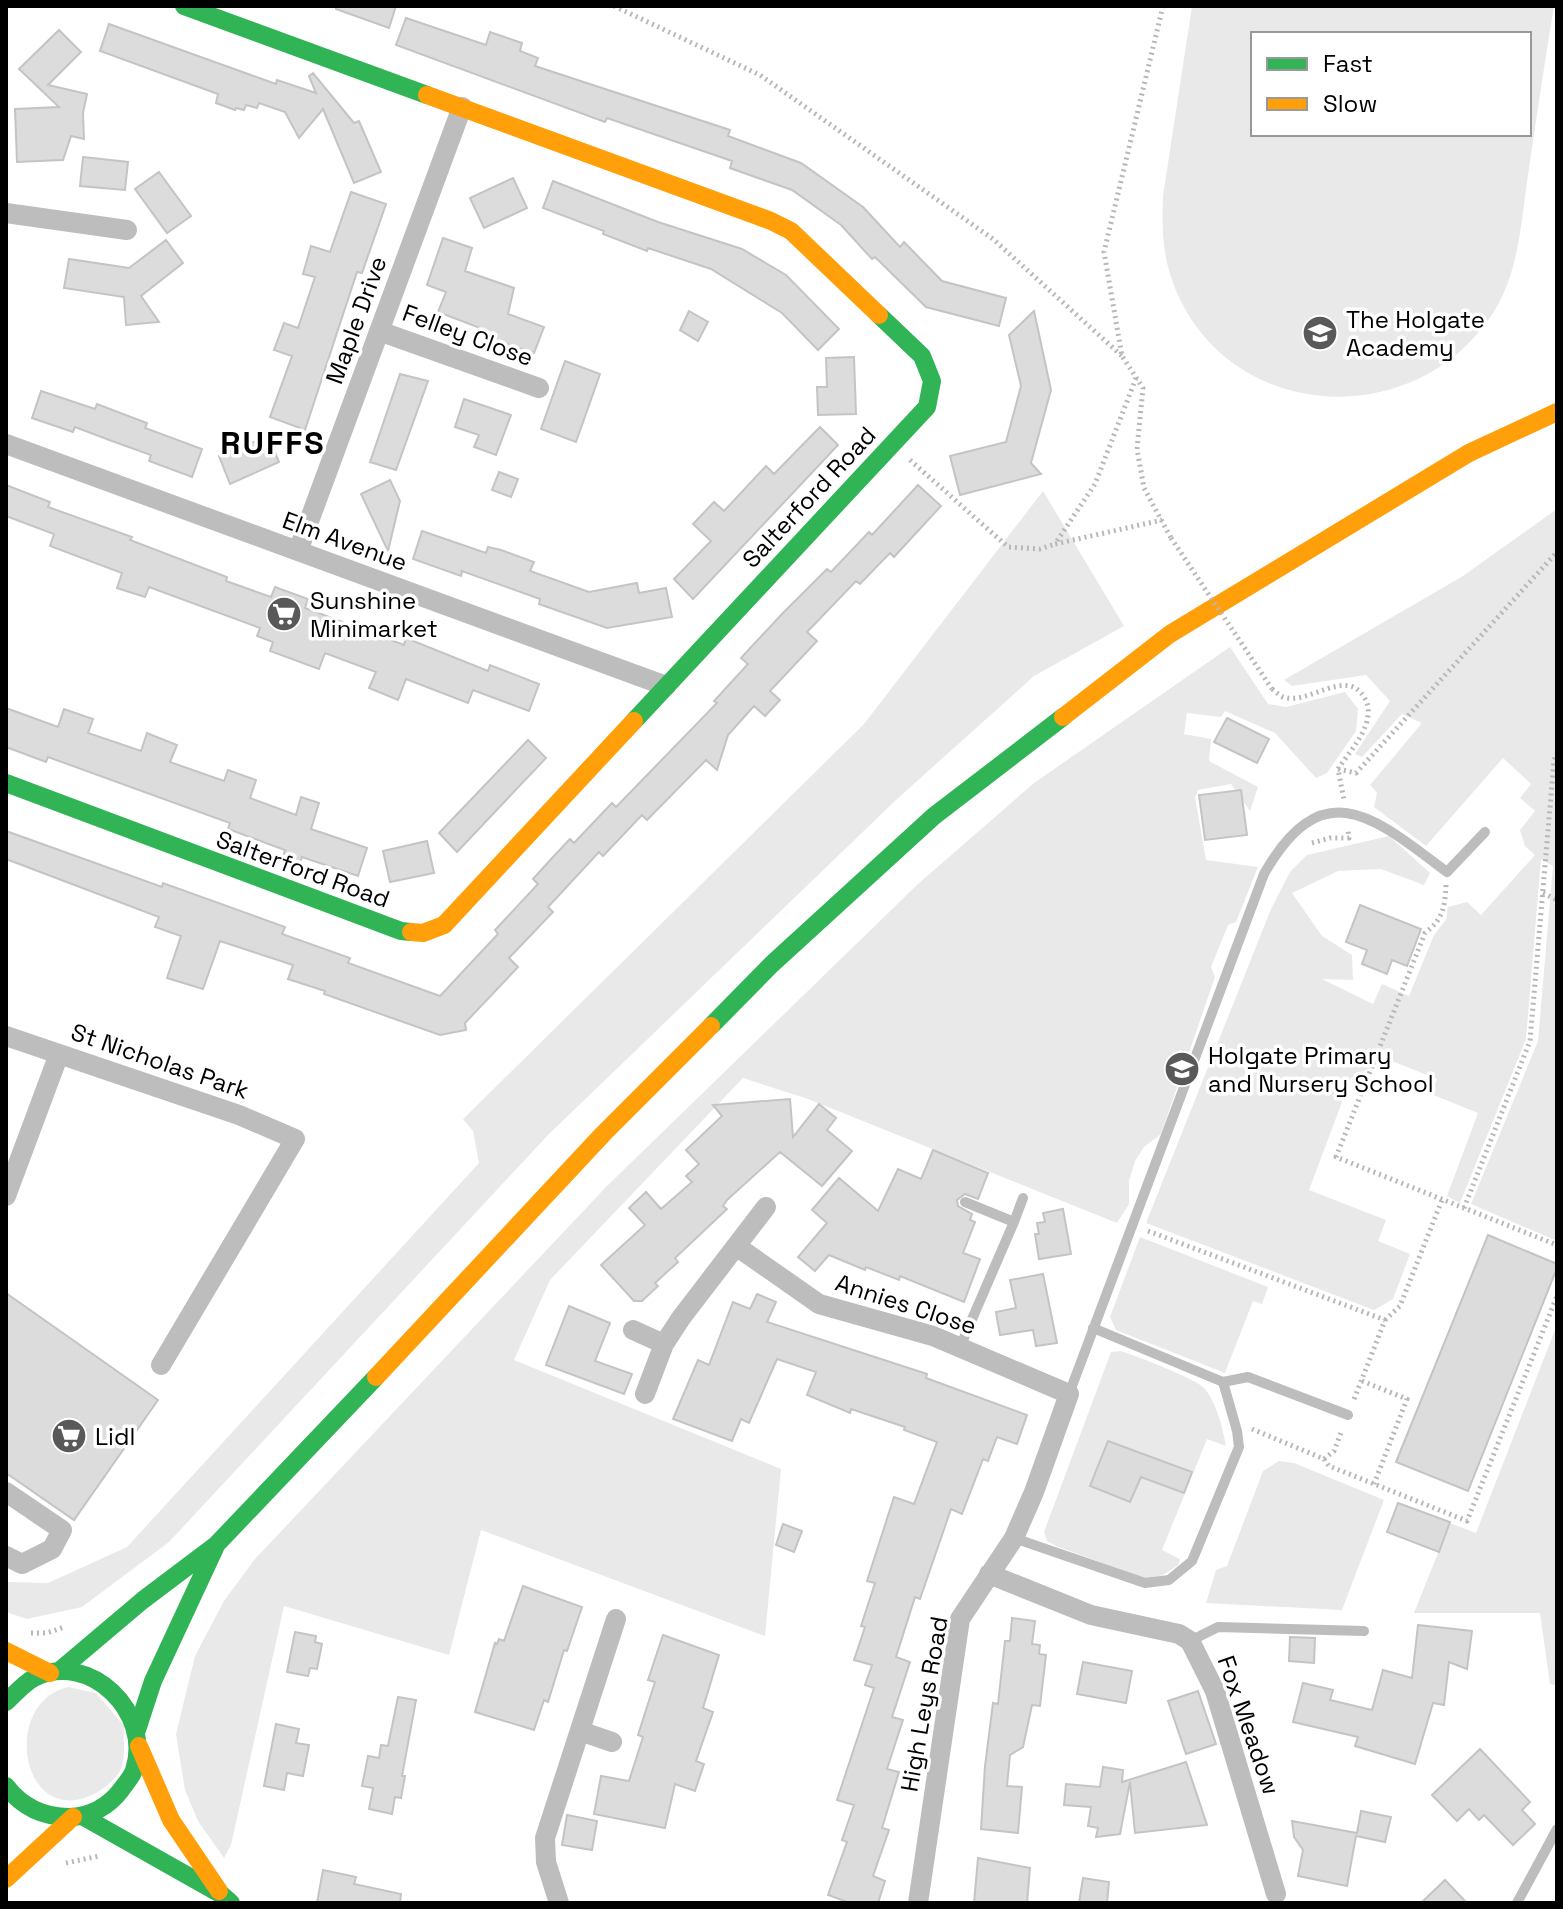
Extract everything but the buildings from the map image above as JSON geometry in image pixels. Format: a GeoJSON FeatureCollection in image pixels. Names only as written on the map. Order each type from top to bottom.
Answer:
{"type":"FeatureCollection","features":[{"type":"Feature","properties":{"kind":"main road","name":"Salterford Road"},"geometry":{"type":"LineString","coordinates":[[6,783],[401,931],[423,933],[444,925],[927,407],[932,381],[922,356],[805,242],[771,221],[184,6]]}},
{"type":"Feature","properties":{"kind":"main road"},"geometry":{"type":"LineString","coordinates":[[54,1672],[216,1545],[274,1487],[604,1133],[772,964],[934,816],[1170,634],[1469,453],[1557,412]]}},
{"type":"Feature","properties":{"kind":"main road"},"geometry":{"type":"LineString","coordinates":[[6,1879],[78,1817],[105,1806],[120,1793],[133,1773],[138,1738],[153,1681],[216,1545]]}},
{"type":"Feature","properties":{"kind":"main road"},"geometry":{"type":"LineString","coordinates":[[6,1651],[54,1672]]}},
{"type":"Feature","properties":{"kind":"main road"},"geometry":{"type":"LineString","coordinates":[[6,1702],[30,1680],[54,1672],[93,1676],[109,1686],[128,1706],[171,1820],[226,1899]]}},
{"type":"Feature","properties":{"kind":"main road"},"geometry":{"type":"LineString","coordinates":[[6,1786],[26,1806],[47,1816],[78,1817],[226,1899]]}},
{"type":"Feature","properties":{"kind":"street","name":"Maple Drive"},"geometry":{"type":"LineString","coordinates":[[298,551],[462,107]]}},
{"type":"Feature","properties":{"kind":"street"},"geometry":{"type":"LineString","coordinates":[[6,213],[127,230]]}},
{"type":"Feature","properties":{"kind":"street","name":"Felley Close"},"geometry":{"type":"LineString","coordinates":[[379,331],[539,388]]}},
{"type":"Feature","properties":{"kind":"street","name":"Elm Avenue"},"geometry":{"type":"LineString","coordinates":[[6,444],[666,686]]}},
{"type":"Feature","properties":{"kind":"street","name":"St Nicholas Park"},"geometry":{"type":"LineString","coordinates":[[6,1036],[239,1115],[295,1139],[161,1365]]}},
{"type":"Feature","properties":{"kind":"street"},"geometry":{"type":"LineString","coordinates":[[6,1196],[59,1054]]}},
{"type":"Feature","properties":{"kind":"street"},"geometry":{"type":"LineString","coordinates":[[645,1394],[664,1344],[766,1207]]}},
{"type":"Feature","properties":{"kind":"street","name":"Annies Close"},"geometry":{"type":"LineString","coordinates":[[736,1246],[819,1304],[933,1336],[1069,1394]]}},
{"type":"Feature","properties":{"kind":"street"},"geometry":{"type":"LineString","coordinates":[[633,1330],[664,1344]]}},
{"type":"Feature","properties":{"kind":"street","name":"High Leys Road"},"geometry":{"type":"LineString","coordinates":[[918,1903],[960,1619],[1014,1538],[1069,1394]]}},
{"type":"Feature","properties":{"kind":"street"},"geometry":{"type":"LineString","coordinates":[[6,1492],[62,1530],[52,1549],[22,1564],[6,1556]]}},
{"type":"Feature","properties":{"kind":"street","name":"Fox Meadow"},"geometry":{"type":"LineString","coordinates":[[989,1574],[1091,1615],[1179,1634],[1190,1641],[1215,1691],[1276,1894]]}},
{"type":"Feature","properties":{"kind":"street"},"geometry":{"type":"LineString","coordinates":[[559,1903],[546,1862],[545,1838],[616,1619]]}},
{"type":"Feature","properties":{"kind":"street"},"geometry":{"type":"LineString","coordinates":[[580,1731],[612,1742]]}},
{"type":"Feature","properties":{"kind":"lane"},"geometry":{"type":"LineString","coordinates":[[1069,1394],[1264,874],[1277,851],[1296,830],[1321,815],[1346,811],[1370,820],[1447,872],[1485,832]]}},
{"type":"Feature","properties":{"kind":"lane"},"geometry":{"type":"LineString","coordinates":[[960,1347],[1023,1198]]}},
{"type":"Feature","properties":{"kind":"lane"},"geometry":{"type":"LineString","coordinates":[[965,1202],[1014,1222]]}},
{"type":"Feature","properties":{"kind":"lane"},"geometry":{"type":"LineString","coordinates":[[1093,1328],[1223,1382],[1248,1377],[1348,1415]]}},
{"type":"Feature","properties":{"kind":"lane"},"geometry":{"type":"LineString","coordinates":[[1014,1538],[1145,1583],[1169,1580],[1192,1561],[1239,1447],[1223,1382]]}},
{"type":"Feature","properties":{"kind":"lane"},"geometry":{"type":"LineString","coordinates":[[1190,1641],[1218,1627],[1364,1631]]}},
{"type":"Feature","properties":{"kind":"lane"},"geometry":{"type":"LineString","coordinates":[[1517,1903],[1557,1829]]}},
{"type":"Feature","properties":{"kind":"path"},"geometry":{"type":"LineString","coordinates":[[614,6],[760,75],[993,239],[1122,356],[1143,388],[1137,449],[1144,488],[1171,538],[1272,689],[1283,697],[1294,698],[1347,684],[1361,690],[1369,703],[1368,721],[1338,769],[1346,811]]}},
{"type":"Feature","properties":{"kind":"path"},"geometry":{"type":"LineString","coordinates":[[1122,356],[1104,252],[1163,6]]}},
{"type":"Feature","properties":{"kind":"path"},"geometry":{"type":"LineString","coordinates":[[1055,544],[1095,484],[1136,377]]}},
{"type":"Feature","properties":{"kind":"path"},"geometry":{"type":"LineString","coordinates":[[892,444],[1008,547],[1040,549],[1162,520]]}},
{"type":"Feature","properties":{"kind":"path"},"geometry":{"type":"LineString","coordinates":[[1338,769],[1356,773],[1557,552]]}},
{"type":"Feature","properties":{"kind":"path"},"geometry":{"type":"LineString","coordinates":[[1464,1208],[1530,1041],[1554,760],[1557,754]]}},
{"type":"Feature","properties":{"kind":"path"},"geometry":{"type":"LineString","coordinates":[[1447,872],[1445,908],[1439,923],[1425,933],[1336,1157],[1557,1245]]}},
{"type":"Feature","properties":{"kind":"path"},"geometry":{"type":"LineString","coordinates":[[1543,893],[1557,900]]}},
{"type":"Feature","properties":{"kind":"path"},"geometry":{"type":"LineString","coordinates":[[1324,1459],[1334,1451],[1385,1320],[1400,1306],[1442,1200]]}},
{"type":"Feature","properties":{"kind":"path"},"geometry":{"type":"LineString","coordinates":[[1132,1225],[1385,1320]]}},
{"type":"Feature","properties":{"kind":"path"},"geometry":{"type":"LineString","coordinates":[[1252,1429],[1324,1459],[1329,1466],[1467,1521],[1557,1296]]}},
{"type":"Feature","properties":{"kind":"path"},"geometry":{"type":"LineString","coordinates":[[1362,1381],[1407,1399],[1374,1484]]}},
{"type":"Feature","properties":{"kind":"path"},"geometry":{"type":"LineString","coordinates":[[61,1866],[72,1860],[100,1856],[114,1859]]}},
{"type":"Feature","properties":{"kind":"shaded area"},"geometry":{"type":"Polygon","coordinates":[[[1192,6],[1554,6],[1513,266],[1489,319],[1453,357],[1410,382],[1363,395],[1315,395],[1269,383],[1227,359],[1193,322],[1170,274],[1163,235],[1163,196],[1192,6]]]}},
{"type":"Feature","properties":{"kind":"shaded area"},"geometry":{"type":"Polygon","coordinates":[[[1043,491],[1124,626],[1034,676],[896,800],[548,1135],[169,1542],[82,1607],[27,1619],[6,1612],[6,1582],[48,1583],[127,1547],[479,1163],[473,1131],[463,1119],[864,724],[1043,491]]]}},
{"type":"Feature","properties":{"kind":"shaded area"},"geometry":{"type":"Polygon","coordinates":[[[1557,509],[1557,1241],[1471,1204],[1538,1041],[1553,866],[1541,859],[1526,1039],[1460,1203],[1447,1196],[1478,1113],[1431,1094],[1437,1079],[1387,1059],[1351,1078],[1309,1190],[1386,1220],[1378,1241],[1410,1254],[1393,1299],[1374,1310],[1146,1223],[1271,909],[1290,872],[1307,855],[1389,836],[1430,873],[1424,885],[1381,869],[1338,871],[1292,893],[1322,936],[1352,955],[1353,980],[1322,979],[1373,1004],[1382,984],[1409,996],[1434,935],[1446,920],[1448,907],[1467,902],[1481,915],[1535,855],[1525,846],[1520,830],[1535,811],[1520,798],[1531,784],[1503,758],[1426,846],[1374,807],[1377,793],[1370,785],[1422,723],[1402,714],[1362,757],[1355,754],[1390,701],[1366,675],[1292,686],[1284,680],[1463,576],[1557,509]]]}},
{"type":"Feature","properties":{"kind":"shaded area"},"geometry":{"type":"Polygon","coordinates":[[[1230,647],[1268,704],[1286,707],[1345,692],[1358,709],[1356,731],[1327,773],[1316,778],[1275,733],[1225,711],[1221,717],[1187,713],[1184,734],[1211,739],[1209,761],[1258,787],[1250,811],[1231,784],[1198,790],[1195,797],[1206,860],[1258,867],[1236,922],[1228,925],[1211,967],[1215,977],[1161,1134],[1144,1147],[1135,1161],[1129,1181],[1129,1204],[1117,1223],[808,1099],[743,1078],[550,1280],[514,1360],[781,1469],[765,1636],[481,1530],[449,1655],[284,1606],[231,1845],[224,1858],[198,1821],[185,1790],[176,1734],[195,1656],[224,1601],[255,1559],[606,1187],[918,884],[1034,783],[1230,647]]]}},
{"type":"Feature","properties":{"kind":"shaded area"},"geometry":{"type":"Polygon","coordinates":[[[1140,1237],[1268,1287],[1262,1304],[1253,1301],[1225,1373],[1116,1330],[1110,1317],[1140,1237]]]}},
{"type":"Feature","properties":{"kind":"shaded area"},"geometry":{"type":"Polygon","coordinates":[[[1557,1325],[1557,1686],[1550,1684],[1540,1613],[1414,1613],[1450,1523],[1476,1533],[1557,1325]]]}},
{"type":"Feature","properties":{"kind":"shaded area"},"geometry":{"type":"Polygon","coordinates":[[[1121,1351],[1203,1387],[1215,1407],[1226,1446],[1207,1439],[1162,1550],[1180,1559],[1178,1565],[1163,1575],[1146,1579],[1056,1546],[1047,1541],[1044,1532],[1111,1352],[1121,1351]]]}},
{"type":"Feature","properties":{"kind":"shaded area"},"geometry":{"type":"Polygon","coordinates":[[[1279,1461],[1294,1463],[1384,1500],[1342,1610],[1206,1603],[1216,1570],[1227,1566],[1263,1471],[1279,1461]]]}},
{"type":"Feature","properties":{"kind":"shaded area"},"geometry":{"type":"Polygon","coordinates":[[[68,1687],[96,1693],[124,1726],[123,1764],[119,1772],[98,1792],[69,1800],[50,1795],[36,1780],[28,1760],[27,1737],[33,1716],[47,1698],[68,1687]]]}},
{"type":"Feature","properties":{"kind":"traffic: fast"},"geometry":{"type":"LineString","coordinates":[[184,6],[427,95]]}},
{"type":"Feature","properties":{"kind":"traffic: fast"},"geometry":{"type":"LineString","coordinates":[[634,721],[927,407],[932,381],[922,356],[879,315]]}},
{"type":"Feature","properties":{"kind":"traffic: fast"},"geometry":{"type":"LineString","coordinates":[[711,1026],[772,964],[934,816],[1063,717]]}},
{"type":"Feature","properties":{"kind":"traffic: fast"},"geometry":{"type":"LineString","coordinates":[[6,783],[401,931],[411,932]]}},
{"type":"Feature","properties":{"kind":"traffic: fast"},"geometry":{"type":"LineString","coordinates":[[59,1671],[143,1600],[216,1545],[376,1377]]}},
{"type":"Feature","properties":{"kind":"traffic: fast"},"geometry":{"type":"LineString","coordinates":[[137,1730],[153,1681],[215,1548]]}},
{"type":"Feature","properties":{"kind":"traffic: fast"},"geometry":{"type":"LineString","coordinates":[[6,1702],[34,1678],[55,1672],[76,1673],[95,1680],[112,1692],[125,1708],[134,1728],[137,1749],[133,1773],[111,1801],[92,1813],[69,1817],[42,1813],[19,1800],[6,1786]]}},
{"type":"Feature","properties":{"kind":"traffic: fast"},"geometry":{"type":"LineString","coordinates":[[82,1816],[231,1903]]}},
{"type":"Feature","properties":{"kind":"traffic: slow"},"geometry":{"type":"LineString","coordinates":[[427,95],[771,221],[791,231],[879,315]]}},
{"type":"Feature","properties":{"kind":"traffic: slow"},"geometry":{"type":"LineString","coordinates":[[1063,717],[1170,634],[1469,453],[1557,412]]}},
{"type":"Feature","properties":{"kind":"traffic: slow"},"geometry":{"type":"LineString","coordinates":[[411,932],[423,933],[444,925],[634,721]]}},
{"type":"Feature","properties":{"kind":"traffic: slow"},"geometry":{"type":"LineString","coordinates":[[376,1377],[604,1133],[711,1026]]}},
{"type":"Feature","properties":{"kind":"traffic: slow"},"geometry":{"type":"LineString","coordinates":[[6,1651],[50,1673]]}},
{"type":"Feature","properties":{"kind":"traffic: slow"},"geometry":{"type":"LineString","coordinates":[[139,1746],[171,1820],[219,1891]]}},
{"type":"Feature","properties":{"kind":"traffic: slow"},"geometry":{"type":"LineString","coordinates":[[6,1879],[73,1817]]}},
{"type":"Feature","properties":{"kind":"place","name":"The Holgate Academy"},"geometry":{"type":"Point","coordinates":[1320,333]}},
{"type":"Feature","properties":{"kind":"place","name":"Sunshine Minimarket"},"geometry":{"type":"Point","coordinates":[284,614]}},
{"type":"Feature","properties":{"kind":"place","name":"Holgate Primary and Nursery School"},"geometry":{"type":"Point","coordinates":[1182,1069]}},
{"type":"Feature","properties":{"kind":"place","name":"Lidl"},"geometry":{"type":"Point","coordinates":[69,1436]}},
{"type":"Feature","properties":{"kind":"district","name":"RUFFS"},"geometry":{"type":"Point","coordinates":[273,443]}}]}
